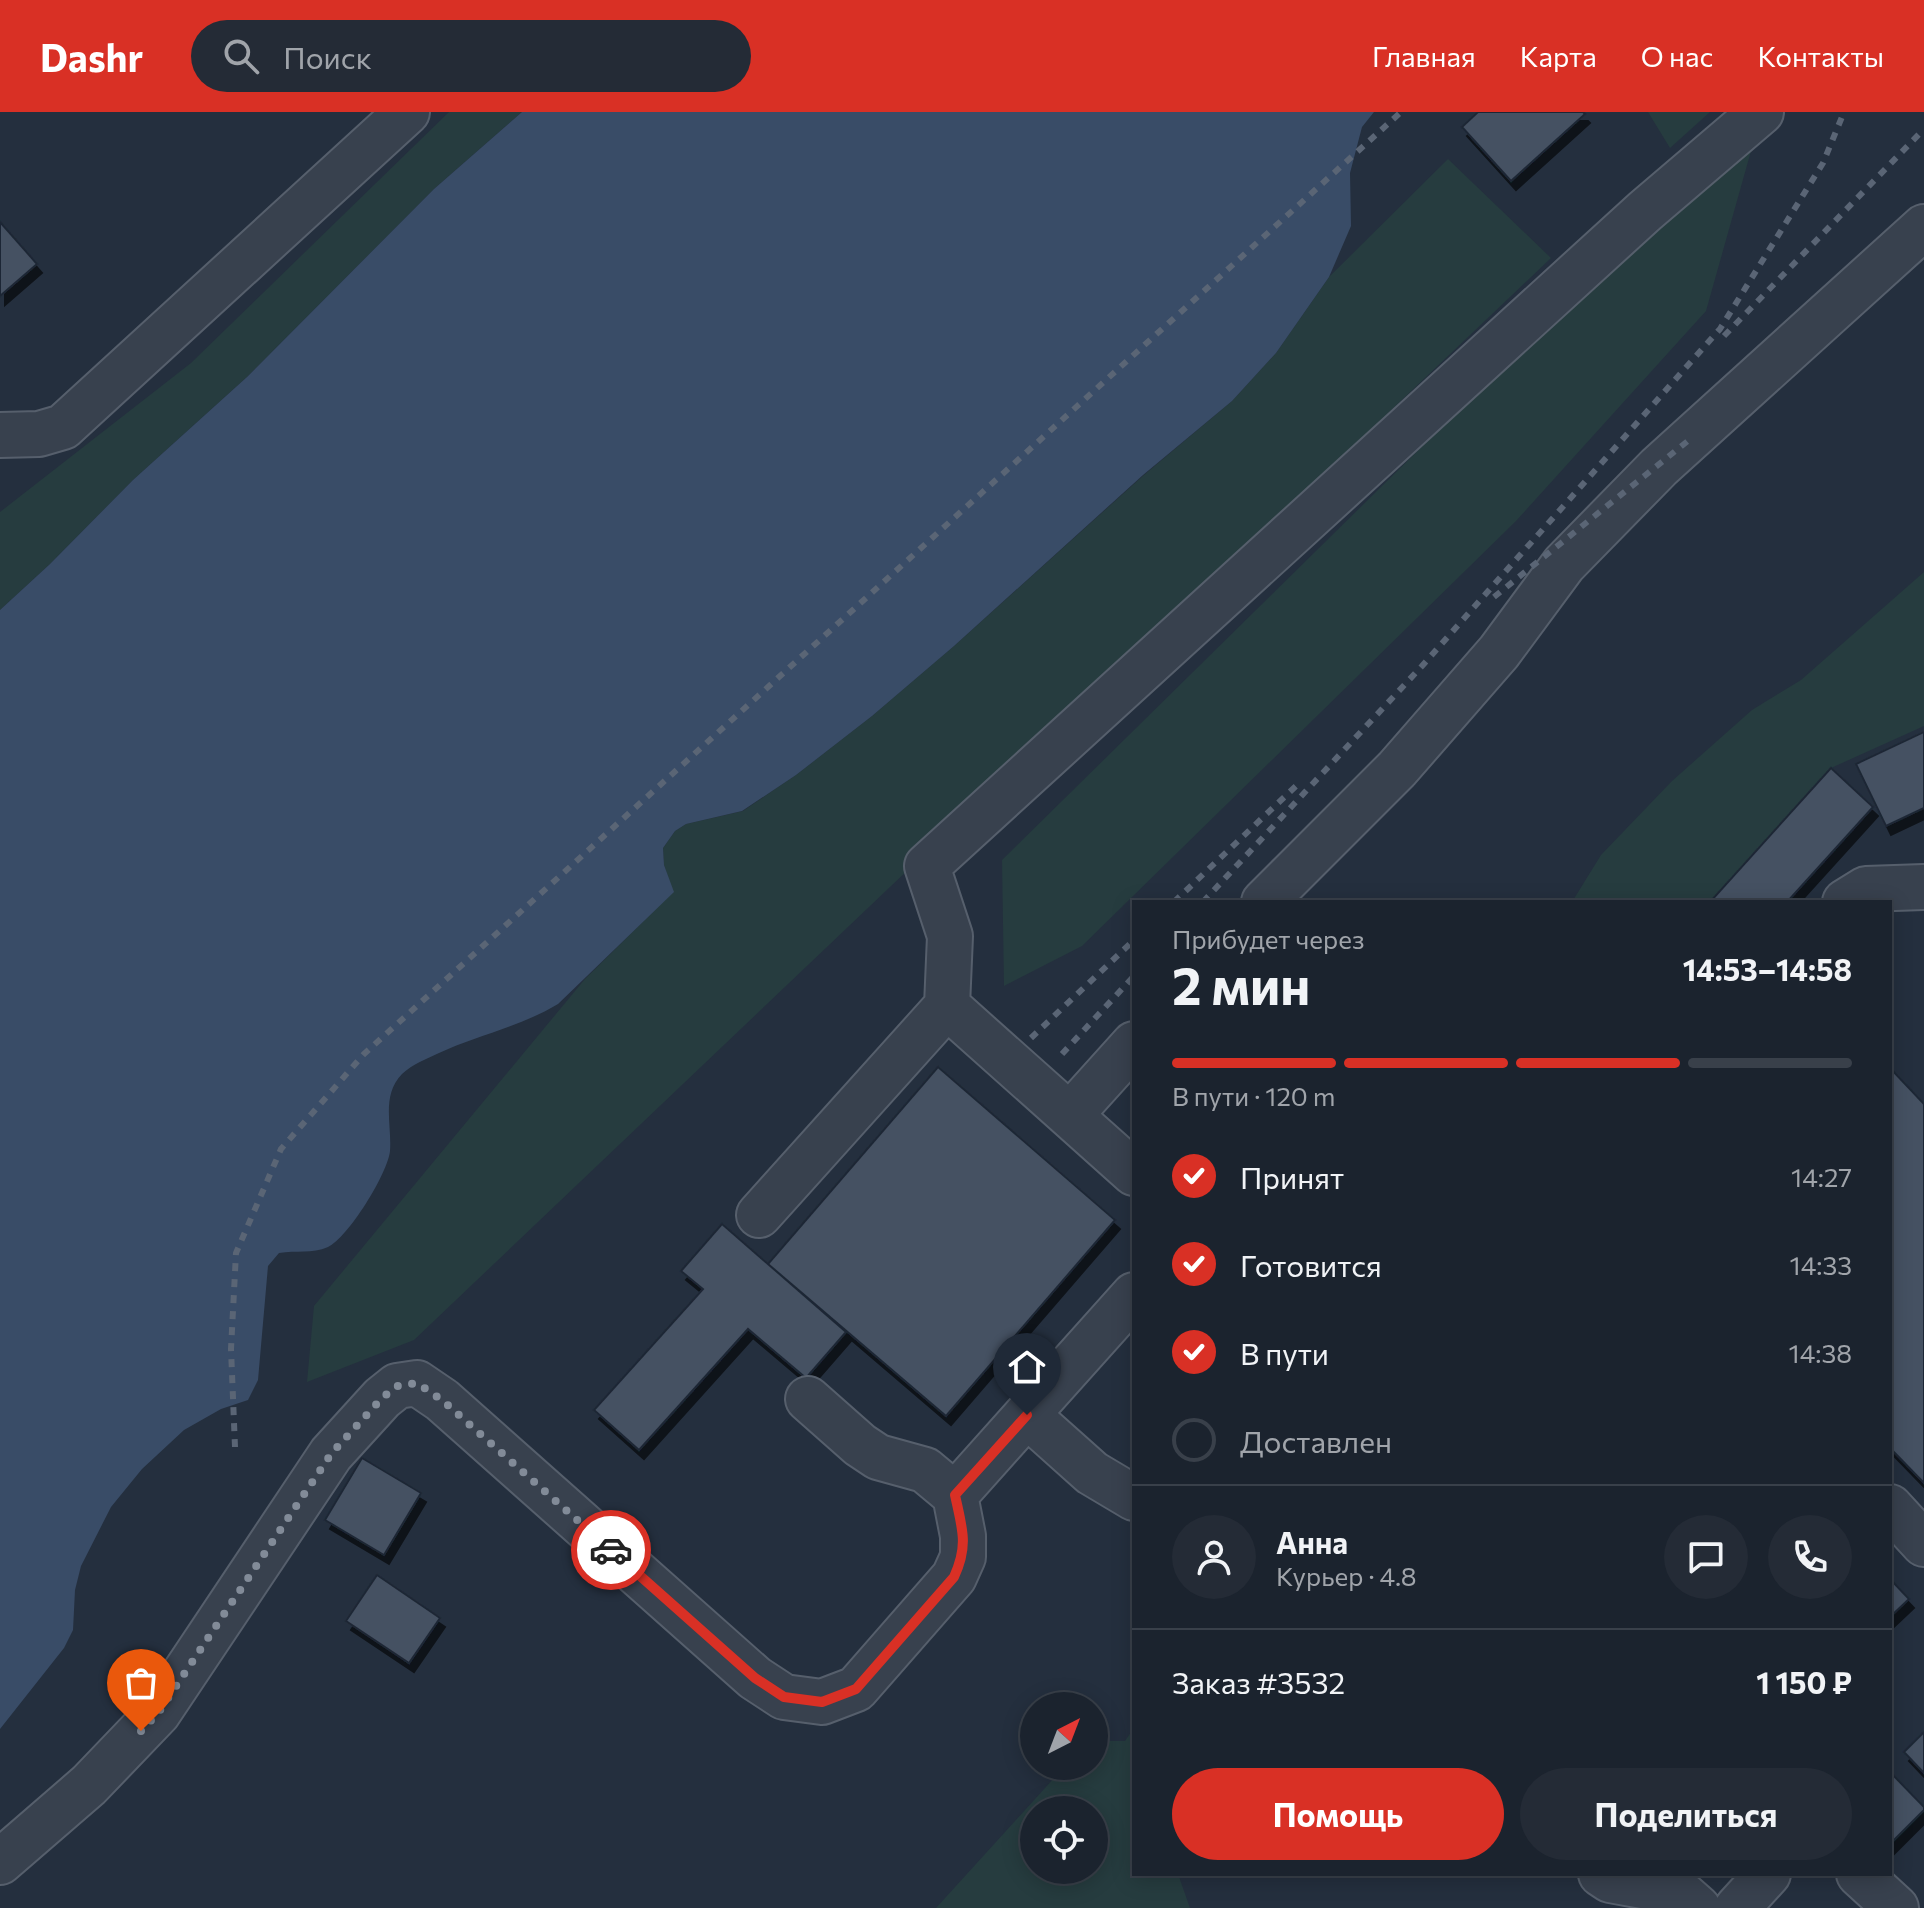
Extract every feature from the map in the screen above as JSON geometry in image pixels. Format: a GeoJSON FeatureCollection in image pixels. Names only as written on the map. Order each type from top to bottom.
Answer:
{"type":"FeatureCollection","features":[{"type":"Feature","properties":{"kind":"lane"},"geometry":{"type":"LineString","coordinates":[[0,435],[39,434],[63,427],[407,112]]}},
{"type":"Feature","properties":{"kind":"lane"},"geometry":{"type":"LineString","coordinates":[[759,1215],[947,1006],[950,936],[927,866],[1633,222],[1761,112]]}},
{"type":"Feature","properties":{"kind":"lane"},"geometry":{"type":"LineString","coordinates":[[1266,900],[1397,769],[1499,652],[1564,564],[1659,467],[1924,227]]}},
{"type":"Feature","properties":{"kind":"lane"},"geometry":{"type":"LineString","coordinates":[[1848,900],[1866,889],[1924,887]]}},
{"type":"Feature","properties":{"kind":"lane"},"geometry":{"type":"LineString","coordinates":[[947,1006],[1132,1171]]}},
{"type":"Feature","properties":{"kind":"lane"},"geometry":{"type":"LineString","coordinates":[[1070,1115],[1130,1056]]}},
{"type":"Feature","properties":{"kind":"lane"},"geometry":{"type":"LineString","coordinates":[[955,1495],[1132,1297]]}},
{"type":"Feature","properties":{"kind":"lane"},"geometry":{"type":"LineString","coordinates":[[0,1862],[89,1785],[158,1713],[331,1454],[382,1398],[397,1386],[417,1383],[442,1400],[755,1678],[784,1697],[822,1702],[856,1689],[944,1590],[963,1557],[963,1536],[955,1495],[925,1470],[878,1457],[808,1399]]}},
{"type":"Feature","properties":{"kind":"lane"},"geometry":{"type":"LineString","coordinates":[[1027,1415],[1092,1473],[1132,1497]]}},
{"type":"Feature","properties":{"kind":"lane"},"geometry":{"type":"LineString","coordinates":[[1892,1509],[1924,1544]]}},
{"type":"Feature","properties":{"kind":"lane"},"geometry":{"type":"LineString","coordinates":[[1604,1876],[1610,1880],[1681,1893],[1698,1908]]}},
{"type":"Feature","properties":{"kind":"lane"},"geometry":{"type":"LineString","coordinates":[[1737,1908],[1766,1876]]}},
{"type":"Feature","properties":{"kind":"lane"},"geometry":{"type":"LineString","coordinates":[[1861,1876],[1896,1908]]}},
{"type":"Feature","properties":{"kind":"green space"},"geometry":{"type":"Polygon","coordinates":[[[449,112],[522,112],[434,189],[247,377],[133,480],[0,610],[0,512],[191,363],[449,112]]]}},
{"type":"Feature","properties":{"kind":"green space"},"geometry":{"type":"Polygon","coordinates":[[[1648,112],[1710,112],[1670,148],[1648,112]]]}},
{"type":"Feature","properties":{"kind":"green space"},"geometry":{"type":"Polygon","coordinates":[[[1762,112],[1706,311],[1516,521],[1082,946],[1004,986],[1002,860],[1762,112]]]}},
{"type":"Feature","properties":{"kind":"green space"},"geometry":{"type":"Polygon","coordinates":[[[1448,159],[1551,258],[414,1340],[307,1382],[314,1306],[585,979],[673,892],[664,865],[663,848],[675,831],[686,824],[743,811],[796,775],[872,716],[954,646],[1144,475],[1232,401],[1276,353],[1329,277],[1448,159]]]}},
{"type":"Feature","properties":{"kind":"green space"},"geometry":{"type":"Polygon","coordinates":[[[1924,572],[1924,726],[1831,768],[1712,900],[1573,900],[1601,855],[1672,781],[1752,710],[1801,680],[1924,572]]]}},
{"type":"Feature","properties":{"kind":"green space"},"geometry":{"type":"Polygon","coordinates":[[[1132,1731],[1132,1876],[1179,1876],[1190,1908],[936,1908],[1020,1816],[1020,1884],[1108,1884],[1108,1796],[1038,1796],[1052,1780],[1108,1780],[1108,1741],[1125,1741],[1132,1731]]]}},
{"type":"Feature","properties":{"kind":"water"},"geometry":{"type":"Polygon","coordinates":[[[522,112],[1374,112],[1362,127],[1350,173],[1351,226],[1329,277],[1276,353],[1232,401],[1143,475],[954,646],[796,775],[742,811],[686,824],[675,831],[663,848],[664,865],[674,892],[558,1004],[439,1053],[402,1074],[390,1101],[388,1161],[356,1218],[328,1247],[279,1253],[268,1266],[258,1380],[248,1400],[221,1409],[184,1430],[142,1469],[111,1507],[81,1566],[75,1590],[73,1630],[64,1648],[0,1729],[0,610],[133,480],[247,377],[434,189],[522,112]]]}},
{"type":"Feature","properties":{"kind":"building"},"geometry":{"type":"Polygon","coordinates":[[[1478,112],[1585,114],[1511,181],[1462,127],[1478,112]]]}},
{"type":"Feature","properties":{"kind":"building"},"geometry":{"type":"Polygon","coordinates":[[[0,222],[37,264],[0,296],[0,222]]]}},
{"type":"Feature","properties":{"kind":"building"},"geometry":{"type":"Polygon","coordinates":[[[1924,732],[1924,808],[1886,826],[1856,764],[1924,732]]]}},
{"type":"Feature","properties":{"kind":"building"},"geometry":{"type":"Polygon","coordinates":[[[1831,768],[1873,807],[1789,900],[1712,900],[1831,768]]]}},
{"type":"Feature","properties":{"kind":"building"},"geometry":{"type":"Polygon","coordinates":[[[938,1067],[1115,1220],[946,1416],[768,1264],[938,1067]]]}},
{"type":"Feature","properties":{"kind":"building"},"geometry":{"type":"Polygon","coordinates":[[[1892,1070],[1924,1104],[1924,1483],[1892,1450],[1892,1070]]]}},
{"type":"Feature","properties":{"kind":"building"},"geometry":{"type":"Polygon","coordinates":[[[722,1224],[846,1332],[806,1378],[748,1329],[639,1450],[594,1410],[703,1289],[681,1271],[722,1224]]]}},
{"type":"Feature","properties":{"kind":"building"},"geometry":{"type":"Polygon","coordinates":[[[362,1458],[421,1493],[384,1555],[325,1520],[362,1458]]]}},
{"type":"Feature","properties":{"kind":"building"},"geometry":{"type":"Polygon","coordinates":[[[377,1575],[440,1618],[409,1663],[346,1621],[377,1575]]]}},
{"type":"Feature","properties":{"kind":"building"},"geometry":{"type":"Polygon","coordinates":[[[1892,1581],[1909,1599],[1892,1615],[1892,1581]]]}},
{"type":"Feature","properties":{"kind":"building"},"geometry":{"type":"Polygon","coordinates":[[[1924,1732],[1924,1773],[1904,1752],[1924,1732]]]}},
{"type":"Feature","properties":{"kind":"building"},"geometry":{"type":"Polygon","coordinates":[[[1892,1774],[1924,1807],[1892,1842],[1892,1774]]]}},
{"type":"Feature","properties":{"kind":"railway"},"geometry":{"type":"LineString","coordinates":[[235,1447],[231,1349],[236,1253],[281,1149],[364,1054],[1401,112]]}},
{"type":"Feature","properties":{"kind":"railway"},"geometry":{"type":"LineString","coordinates":[[1205,900],[1422,666],[1720,329],[1823,163],[1844,112]]}},
{"type":"Feature","properties":{"kind":"railway"},"geometry":{"type":"LineString","coordinates":[[1724,336],[1924,129]]}},
{"type":"Feature","properties":{"kind":"railway"},"geometry":{"type":"LineString","coordinates":[[1494,597],[1689,440]]}},
{"type":"Feature","properties":{"kind":"railway"},"geometry":{"type":"LineString","coordinates":[[1176,900],[1297,785]]}},
{"type":"Feature","properties":{"kind":"railway"},"geometry":{"type":"LineString","coordinates":[[1031,1038],[1132,942]]}},
{"type":"Feature","properties":{"kind":"railway"},"geometry":{"type":"LineString","coordinates":[[1062,1054],[1132,978]]}},
{"type":"Feature","properties":{"kind":"way so far"},"geometry":{"type":"LineString","coordinates":[[141,1731],[158,1713],[331,1454],[382,1398],[397,1386],[417,1383],[442,1400],[611,1550]]}},
{"type":"Feature","properties":{"kind":"route"},"geometry":{"type":"LineString","coordinates":[[611,1550],[755,1678],[784,1697],[822,1702],[856,1689],[954,1577],[963,1557],[963,1536],[955,1495],[1027,1415]]}}]}
